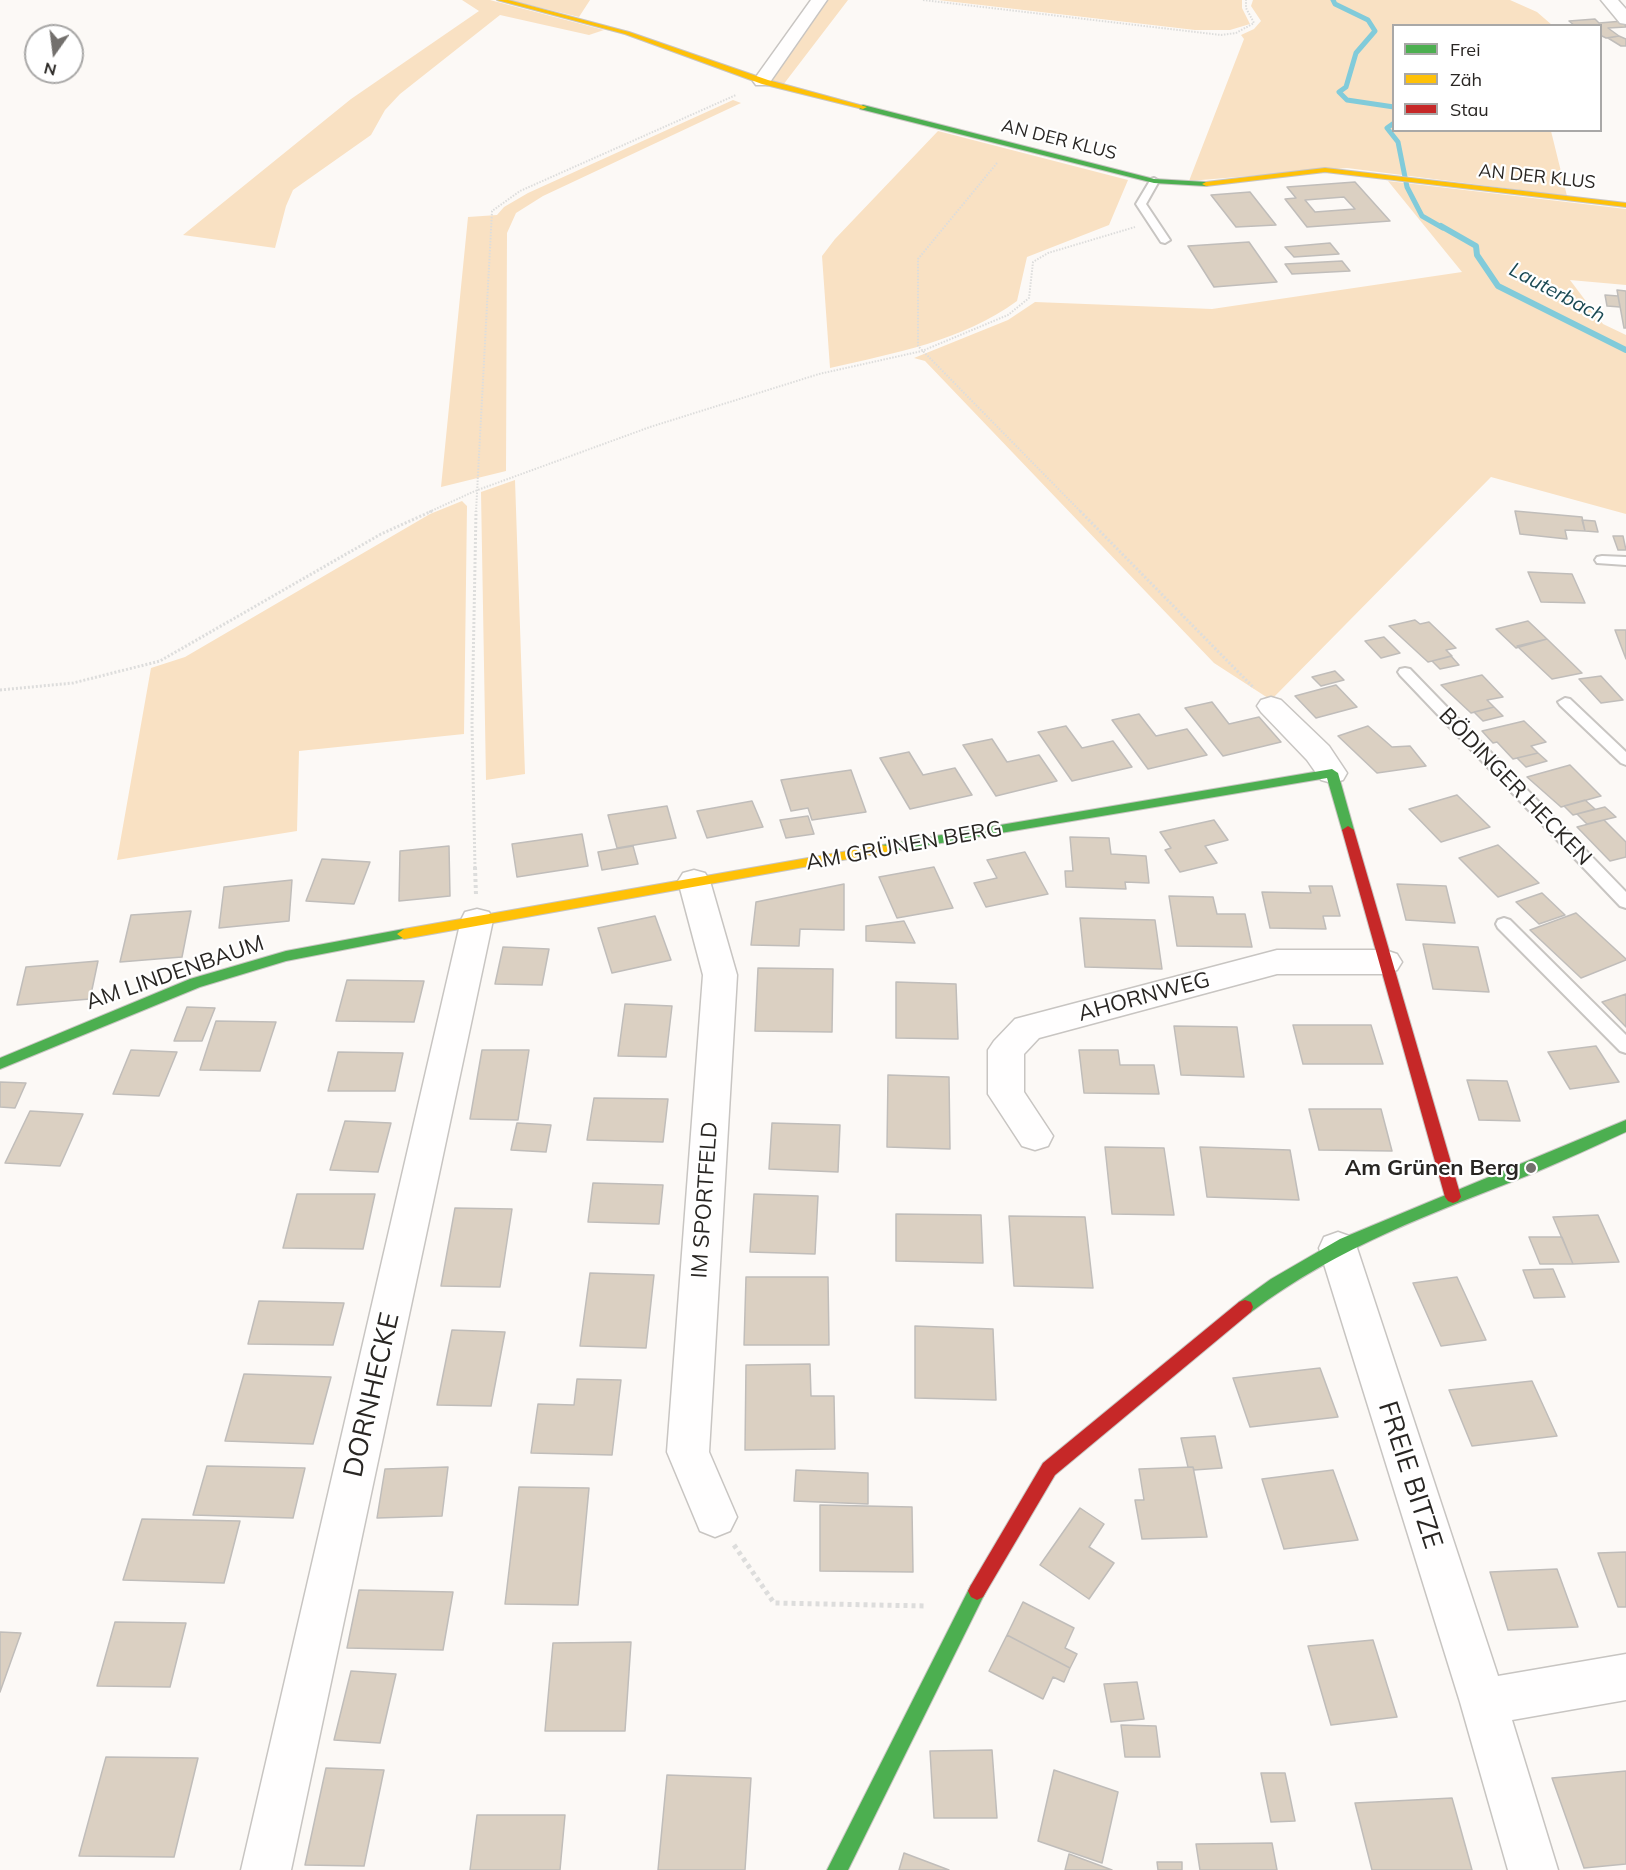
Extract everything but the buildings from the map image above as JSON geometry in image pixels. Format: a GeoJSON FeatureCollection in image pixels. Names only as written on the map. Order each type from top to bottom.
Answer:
{"type":"FeatureCollection","features":[{"type":"Feature","properties":{"kind":"street","name":"AN DER KLUS"},"geometry":{"type":"LineString","coordinates":[[500,0],[627,33],[763,82],[1154,181],[1205,184],[1325,170],[1626,205]]}},
{"type":"Feature","properties":{"kind":"street"},"geometry":{"type":"LineString","coordinates":[[763,82],[819,0]]}},
{"type":"Feature","properties":{"kind":"street"},"geometry":{"type":"LineString","coordinates":[[1609,0],[1626,19]]}},
{"type":"Feature","properties":{"kind":"street"},"geometry":{"type":"LineString","coordinates":[[1271,706],[1318,753],[1332,773],[1453,1197]]}},
{"type":"Feature","properties":{"kind":"street","name":"AM GRÜNEN BERG"},"geometry":{"type":"LineString","coordinates":[[477,920],[1332,773]]}},
{"type":"Feature","properties":{"kind":"street","name":"IM SPORTFELD"},"geometry":{"type":"LineString","coordinates":[[694,881],[720,975],[688,1452],[715,1517]]}},
{"type":"Feature","properties":{"kind":"street","name":"AM LINDENBAUM"},"geometry":{"type":"LineString","coordinates":[[0,1064],[195,983],[286,956],[477,920]]}},
{"type":"Feature","properties":{"kind":"street","name":"DORNHECKE"},"geometry":{"type":"LineString","coordinates":[[266,1870],[477,920]]}},
{"type":"Feature","properties":{"kind":"street","name":"AHORNWEG"},"geometry":{"type":"LineString","coordinates":[[1035,1136],[1006,1094],[1006,1050],[1027,1028],[1276,962],[1385,962]]}},
{"type":"Feature","properties":{"kind":"street"},"geometry":{"type":"LineString","coordinates":[[837,1870],[965,1611],[1049,1469],[1265,1290],[1338,1248],[1453,1197],[1532,1168],[1626,1126]]}},
{"type":"Feature","properties":{"kind":"street","name":"FREIE BITZE"},"geometry":{"type":"LineString","coordinates":[[1338,1248],[1483,1702],[1533,1870]]}},
{"type":"Feature","properties":{"kind":"street"},"geometry":{"type":"LineString","coordinates":[[1483,1702],[1626,1677]]}},
{"type":"Feature","properties":{"kind":"lane"},"geometry":{"type":"LineString","coordinates":[[1154,181],[1141,204],[1165,240]]}},
{"type":"Feature","properties":{"kind":"lane"},"geometry":{"type":"LineString","coordinates":[[1602,560],[1626,561]]}},
{"type":"Feature","properties":{"kind":"lane","name":"BÖDINGER HECKEN"},"geometry":{"type":"LineString","coordinates":[[1405,672],[1626,902]]}},
{"type":"Feature","properties":{"kind":"lane"},"geometry":{"type":"LineString","coordinates":[[1565,702],[1626,760]]}},
{"type":"Feature","properties":{"kind":"lane"},"geometry":{"type":"LineString","coordinates":[[1504,924],[1626,1046]]}},
{"type":"Feature","properties":{"kind":"path"},"geometry":{"type":"LineString","coordinates":[[923,0],[1221,35],[1236,33],[1254,23],[1246,8],[1246,0]]}},
{"type":"Feature","properties":{"kind":"path"},"geometry":{"type":"LineString","coordinates":[[477,920],[471,771],[475,490],[492,211],[520,191],[763,82]]}},
{"type":"Feature","properties":{"kind":"path"},"geometry":{"type":"LineString","coordinates":[[1011,146],[918,259],[918,346],[1271,706]]}},
{"type":"Feature","properties":{"kind":"path"},"geometry":{"type":"LineString","coordinates":[[0,690],[73,683],[160,661],[381,534],[475,490],[650,427],[819,374],[922,351],[1008,315],[1029,298],[1034,262],[1048,253],[1153,222]]}},
{"type":"Feature","properties":{"kind":"path"},"geometry":{"type":"LineString","coordinates":[[715,1517],[774,1603],[895,1605]]}},
{"type":"Feature","properties":{"kind":"shaded area"},"geometry":{"type":"Polygon","coordinates":[[[462,0],[490,0],[604,30],[589,35],[500,15],[400,94],[385,110],[371,135],[293,190],[286,206],[275,248],[183,235],[351,99],[479,11],[462,0]]]}},
{"type":"Feature","properties":{"kind":"shaded area"},"geometry":{"type":"Polygon","coordinates":[[[509,0],[590,0],[579,17],[509,0]]]}},
{"type":"Feature","properties":{"kind":"shaded area"},"geometry":{"type":"Polygon","coordinates":[[[825,0],[848,0],[783,85],[772,80],[772,74],[825,0]]]}},
{"type":"Feature","properties":{"kind":"shaded area"},"geometry":{"type":"Polygon","coordinates":[[[938,0],[1242,0],[1242,8],[1250,24],[1230,30],[1195,30],[938,0]]]}},
{"type":"Feature","properties":{"kind":"shaded area"},"geometry":{"type":"Polygon","coordinates":[[[1253,0],[1510,0],[1537,12],[1551,24],[1392,24],[1392,132],[1551,132],[1567,196],[1347,168],[1189,181],[1244,39],[1241,35],[1254,29],[1261,21],[1251,6],[1253,0]]]}},
{"type":"Feature","properties":{"kind":"shaded area"},"geometry":{"type":"Polygon","coordinates":[[[733,100],[741,103],[543,196],[516,213],[507,233],[506,471],[441,487],[468,217],[497,215],[504,207],[528,193],[733,100]]]}},
{"type":"Feature","properties":{"kind":"shaded area"},"geometry":{"type":"Polygon","coordinates":[[[938,131],[1128,180],[1109,225],[1027,257],[1017,301],[996,315],[951,336],[927,344],[830,368],[822,256],[835,239],[938,131]]]}},
{"type":"Feature","properties":{"kind":"shaded area"},"geometry":{"type":"Polygon","coordinates":[[[1388,181],[1626,209],[1626,285],[1570,280],[1603,324],[1626,335],[1626,514],[1491,477],[1271,700],[1214,663],[925,361],[914,358],[1008,320],[1035,302],[1212,309],[1462,272],[1388,181]]]}},
{"type":"Feature","properties":{"kind":"shaded area"},"geometry":{"type":"Polygon","coordinates":[[[515,480],[525,774],[486,780],[481,492],[515,480]]]}},
{"type":"Feature","properties":{"kind":"shaded area"},"geometry":{"type":"Polygon","coordinates":[[[462,501],[467,506],[464,734],[299,751],[297,831],[117,860],[151,668],[185,657],[430,514],[462,501]]]}},
{"type":"Feature","properties":{"kind":"waterway","name":"Lauterbach"},"geometry":{"type":"LineString","coordinates":[[1333,0],[1335,4],[1368,20],[1375,31],[1356,53],[1346,87],[1339,92],[1347,100],[1392,107]]}},
{"type":"Feature","properties":{"kind":"waterway","name":"Lauterbach"},"geometry":{"type":"LineString","coordinates":[[1392,124],[1387,128],[1398,142],[1407,187],[1422,216],[1443,228]]}},
{"type":"Feature","properties":{"kind":"waterway","name":"Lauterbach"},"geometry":{"type":"LineString","coordinates":[[1441,226],[1476,246],[1477,255],[1498,286],[1626,350]]}},
{"type":"Feature","properties":{"kind":"traffic: fast"},"geometry":{"type":"LineString","coordinates":[[863,107],[1154,181],[1206,184]]}},
{"type":"Feature","properties":{"kind":"traffic: fast"},"geometry":{"type":"LineString","coordinates":[[882,849],[1332,773],[1348,830]]}},
{"type":"Feature","properties":{"kind":"traffic: fast"},"geometry":{"type":"LineString","coordinates":[[0,1064],[195,983],[286,956],[404,934]]}},
{"type":"Feature","properties":{"kind":"traffic: fast"},"geometry":{"type":"LineString","coordinates":[[1245,1307],[1310,1262],[1345,1244],[1626,1126]]}},
{"type":"Feature","properties":{"kind":"traffic: fast"},"geometry":{"type":"LineString","coordinates":[[837,1870],[977,1591]]}},
{"type":"Feature","properties":{"kind":"traffic: slow"},"geometry":{"type":"LineString","coordinates":[[500,0],[627,33],[765,82],[863,107]]}},
{"type":"Feature","properties":{"kind":"traffic: slow"},"geometry":{"type":"LineString","coordinates":[[1206,184],[1325,170],[1626,205]]}},
{"type":"Feature","properties":{"kind":"traffic: slow"},"geometry":{"type":"LineString","coordinates":[[404,934],[882,849]]}},
{"type":"Feature","properties":{"kind":"traffic: jam"},"geometry":{"type":"LineString","coordinates":[[1348,830],[1453,1197]]}},
{"type":"Feature","properties":{"kind":"traffic: jam"},"geometry":{"type":"LineString","coordinates":[[977,1591],[1049,1469],[1245,1307]]}},
{"type":"Feature","properties":{"kind":"place","name":"Am Grünen Berg"},"geometry":{"type":"Point","coordinates":[1531,1168]}}]}
